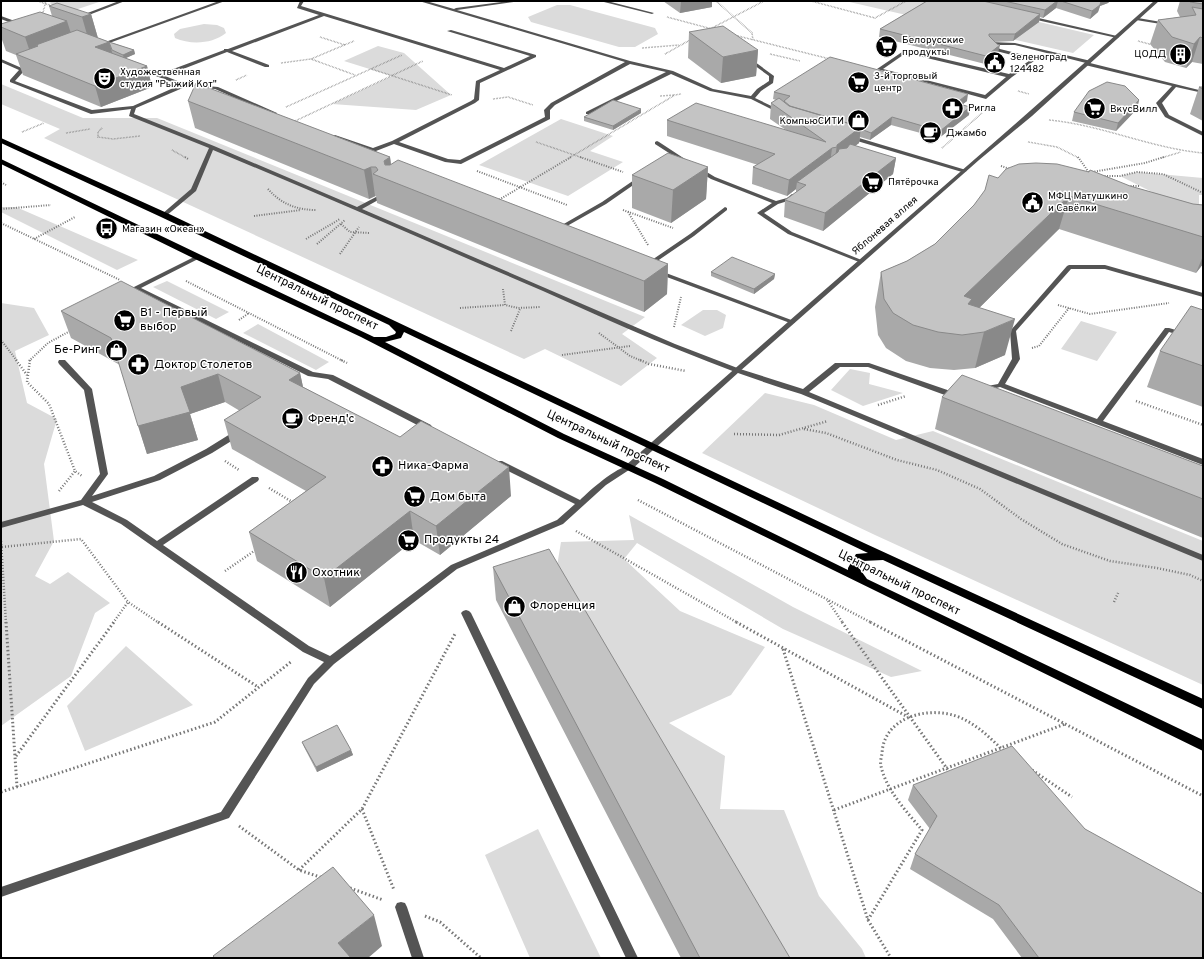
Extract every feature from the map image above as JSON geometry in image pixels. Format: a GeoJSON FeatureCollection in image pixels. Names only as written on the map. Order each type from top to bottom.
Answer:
{"type":"FeatureCollection","features":[{"type":"Feature","properties":{"kind":"main road","name":"Центральный проспект"},"geometry":{"type":"LineString","coordinates":[[1,140],[164,215],[609,426],[653,445],[720,479],[886,558],[1203,704]]}},
{"type":"Feature","properties":{"kind":"main road","name":"Центральный проспект"},"geometry":{"type":"LineString","coordinates":[[1,161],[198,257],[364,335],[561,436],[659,481],[1203,746]]}},
{"type":"Feature","properties":{"kind":"main road"},"geometry":{"type":"LineString","coordinates":[[364,335],[379,340],[394,338],[400,332],[388,322]]}},
{"type":"Feature","properties":{"kind":"main road"},"geometry":{"type":"LineString","coordinates":[[866,582],[853,568],[860,557],[886,558]]}},
{"type":"Feature","properties":{"kind":"street"},"geometry":{"type":"LineString","coordinates":[[73,19],[123,1]]}},
{"type":"Feature","properties":{"kind":"street"},"geometry":{"type":"LineString","coordinates":[[96,46],[223,1]]}},
{"type":"Feature","properties":{"kind":"street"},"geometry":{"type":"LineString","coordinates":[[302,1],[299,7],[322,15],[506,70]]}},
{"type":"Feature","properties":{"kind":"street"},"geometry":{"type":"LineString","coordinates":[[423,1],[629,62],[670,72],[712,90],[752,98],[778,109],[784,114]]}},
{"type":"Feature","properties":{"kind":"street"},"geometry":{"type":"LineString","coordinates":[[451,10],[519,1]]}},
{"type":"Feature","properties":{"kind":"street"},"geometry":{"type":"LineString","coordinates":[[602,1],[652,14]]}},
{"type":"Feature","properties":{"kind":"street","name":"Яблоневая аллея"},"geometry":{"type":"LineString","coordinates":[[560,522],[602,483],[628,468],[736,370],[1030,115],[1157,1]]}},
{"type":"Feature","properties":{"kind":"street"},"geometry":{"type":"LineString","coordinates":[[160,76],[322,15]]}},
{"type":"Feature","properties":{"kind":"street"},"geometry":{"type":"LineString","coordinates":[[1025,16],[1117,37]]}},
{"type":"Feature","properties":{"kind":"street"},"geometry":{"type":"LineString","coordinates":[[1,17],[37,31]]}},
{"type":"Feature","properties":{"kind":"street"},"geometry":{"type":"LineString","coordinates":[[1138,18],[1171,25]]}},
{"type":"Feature","properties":{"kind":"street"},"geometry":{"type":"LineString","coordinates":[[373,150],[394,142],[475,101],[478,82],[534,56],[450,31]]}},
{"type":"Feature","properties":{"kind":"street"},"geometry":{"type":"LineString","coordinates":[[1010,76],[905,50],[878,69],[986,97],[1010,76],[1032,61],[1030,58],[998,50],[990,43],[1015,44],[1203,91]]}},
{"type":"Feature","properties":{"kind":"street"},"geometry":{"type":"LineString","coordinates":[[226,50],[267,66]]}},
{"type":"Feature","properties":{"kind":"street"},"geometry":{"type":"LineString","coordinates":[[743,56],[772,76],[771,82],[759,90],[752,98]]}},
{"type":"Feature","properties":{"kind":"street"},"geometry":{"type":"LineString","coordinates":[[1,60],[22,70]]}},
{"type":"Feature","properties":{"kind":"street"},"geometry":{"type":"LineString","coordinates":[[394,142],[447,161],[461,162],[548,118],[547,110],[553,104],[629,62]]}},
{"type":"Feature","properties":{"kind":"street"},"geometry":{"type":"LineString","coordinates":[[132,65],[184,85],[216,88],[293,122]]}},
{"type":"Feature","properties":{"kind":"street"},"geometry":{"type":"LineString","coordinates":[[28,67],[22,70],[12,81],[91,112],[134,107],[184,85]]}},
{"type":"Feature","properties":{"kind":"street"},"geometry":{"type":"LineString","coordinates":[[588,113],[670,72]]}},
{"type":"Feature","properties":{"kind":"street"},"geometry":{"type":"LineString","coordinates":[[1175,85],[1160,102],[1167,116],[1203,134]]}},
{"type":"Feature","properties":{"kind":"street"},"geometry":{"type":"LineString","coordinates":[[134,107],[131,115],[212,147],[703,358],[767,381],[804,392],[1203,558]]}},
{"type":"Feature","properties":{"kind":"street"},"geometry":{"type":"LineString","coordinates":[[330,135],[373,150],[385,167]]}},
{"type":"Feature","properties":{"kind":"street"},"geometry":{"type":"LineString","coordinates":[[843,135],[864,144],[964,171]]}},
{"type":"Feature","properties":{"kind":"street"},"geometry":{"type":"LineString","coordinates":[[657,143],[713,178],[776,203]]}},
{"type":"Feature","properties":{"kind":"street"},"geometry":{"type":"LineString","coordinates":[[164,215],[194,190],[212,147]]}},
{"type":"Feature","properties":{"kind":"street"},"geometry":{"type":"LineString","coordinates":[[561,235],[554,232],[640,178]]}},
{"type":"Feature","properties":{"kind":"street"},"geometry":{"type":"LineString","coordinates":[[801,190],[789,199],[776,203],[760,213],[790,233],[861,261]]}},
{"type":"Feature","properties":{"kind":"street"},"geometry":{"type":"LineString","coordinates":[[357,209],[378,198]]}},
{"type":"Feature","properties":{"kind":"street"},"geometry":{"type":"LineString","coordinates":[[646,267],[692,235],[725,209]]}},
{"type":"Feature","properties":{"kind":"street"},"geometry":{"type":"LineString","coordinates":[[128,291],[198,257]]}},
{"type":"Feature","properties":{"kind":"street"},"geometry":{"type":"LineString","coordinates":[[638,264],[792,322]]}},
{"type":"Feature","properties":{"kind":"street"},"geometry":{"type":"LineString","coordinates":[[1001,386],[1016,359],[1013,331],[1069,267],[1105,267],[1203,295]]}},
{"type":"Feature","properties":{"kind":"street"},"geometry":{"type":"LineString","coordinates":[[136,288],[311,374],[330,377],[354,388],[437,432]]}},
{"type":"Feature","properties":{"kind":"street"},"geometry":{"type":"LineString","coordinates":[[1098,422],[1167,329],[1203,340]]}},
{"type":"Feature","properties":{"kind":"street"},"geometry":{"type":"LineString","coordinates":[[62,362],[88,389],[104,474],[84,502]]}},
{"type":"Feature","properties":{"kind":"street"},"geometry":{"type":"LineString","coordinates":[[804,392],[838,364],[869,365],[955,397],[963,395]]}},
{"type":"Feature","properties":{"kind":"street"},"geometry":{"type":"LineString","coordinates":[[978,391],[1001,386],[1203,462]]}},
{"type":"Feature","properties":{"kind":"street"},"geometry":{"type":"LineString","coordinates":[[1,525],[84,502],[157,478],[209,452],[245,429]]}},
{"type":"Feature","properties":{"kind":"street"},"geometry":{"type":"LineString","coordinates":[[492,460],[580,503]]}},
{"type":"Feature","properties":{"kind":"street"},"geometry":{"type":"LineString","coordinates":[[157,546],[255,479]]}},
{"type":"Feature","properties":{"kind":"street"},"geometry":{"type":"LineString","coordinates":[[84,502],[124,522],[306,649],[331,661]]}},
{"type":"Feature","properties":{"kind":"street"},"geometry":{"type":"LineString","coordinates":[[1,892],[224,815],[311,681],[331,661],[454,567],[560,522]]}},
{"type":"Feature","properties":{"kind":"street"},"geometry":{"type":"LineString","coordinates":[[466,613],[632,958]]}},
{"type":"Feature","properties":{"kind":"street"},"geometry":{"type":"LineString","coordinates":[[401,907],[418,958]]}},
{"type":"Feature","properties":{"kind":"path"},"geometry":{"type":"LineString","coordinates":[[38,1],[81,16]]}},
{"type":"Feature","properties":{"kind":"path"},"geometry":{"type":"LineString","coordinates":[[37,31],[46,1]]}},
{"type":"Feature","properties":{"kind":"path"},"geometry":{"type":"LineString","coordinates":[[716,1],[752,32],[753,40]]}},
{"type":"Feature","properties":{"kind":"path"},"geometry":{"type":"LineString","coordinates":[[704,32],[764,1]]}},
{"type":"Feature","properties":{"kind":"path"},"geometry":{"type":"LineString","coordinates":[[811,1],[875,18],[906,1]]}},
{"type":"Feature","properties":{"kind":"path"},"geometry":{"type":"LineString","coordinates":[[652,14],[718,31]]}},
{"type":"Feature","properties":{"kind":"path"},"geometry":{"type":"LineString","coordinates":[[216,88],[273,64],[310,59],[377,31]]}},
{"type":"Feature","properties":{"kind":"path"},"geometry":{"type":"LineString","coordinates":[[732,34],[810,55],[835,60]]}},
{"type":"Feature","properties":{"kind":"path"},"geometry":{"type":"LineString","coordinates":[[320,37],[345,45]]}},
{"type":"Feature","properties":{"kind":"path"},"geometry":{"type":"LineString","coordinates":[[645,65],[692,39]]}},
{"type":"Feature","properties":{"kind":"path"},"geometry":{"type":"LineString","coordinates":[[1138,42],[1157,46]]}},
{"type":"Feature","properties":{"kind":"path"},"geometry":{"type":"LineString","coordinates":[[273,113],[422,45]]}},
{"type":"Feature","properties":{"kind":"path"},"geometry":{"type":"LineString","coordinates":[[293,122],[443,52]]}},
{"type":"Feature","properties":{"kind":"path"},"geometry":{"type":"LineString","coordinates":[[310,59],[356,75]]}},
{"type":"Feature","properties":{"kind":"path"},"geometry":{"type":"LineString","coordinates":[[371,69],[475,101],[508,98],[532,105],[553,104]]}},
{"type":"Feature","properties":{"kind":"path"},"geometry":{"type":"LineString","coordinates":[[493,203],[675,95],[712,90]]}},
{"type":"Feature","properties":{"kind":"path"},"geometry":{"type":"LineString","coordinates":[[1030,115],[1052,121],[1071,122],[1181,151],[1203,153]]}},
{"type":"Feature","properties":{"kind":"path"},"geometry":{"type":"LineString","coordinates":[[66,133],[104,127],[98,132],[98,137],[113,139],[144,136]]}},
{"type":"Feature","properties":{"kind":"path"},"geometry":{"type":"LineString","coordinates":[[515,136],[640,178]]}},
{"type":"Feature","properties":{"kind":"path"},"geometry":{"type":"LineString","coordinates":[[1028,142],[1057,147],[1078,157],[1091,176]]}},
{"type":"Feature","properties":{"kind":"path"},"geometry":{"type":"LineString","coordinates":[[170,149],[179,155],[193,160]]}},
{"type":"Feature","properties":{"kind":"path"},"geometry":{"type":"LineString","coordinates":[[1081,173],[1145,163],[1181,151]]}},
{"type":"Feature","properties":{"kind":"path"},"geometry":{"type":"LineString","coordinates":[[461,162],[464,167],[587,212]]}},
{"type":"Feature","properties":{"kind":"path"},"geometry":{"type":"LineString","coordinates":[[1001,166],[1011,169]]}},
{"type":"Feature","properties":{"kind":"path"},"geometry":{"type":"LineString","coordinates":[[1098,176],[1120,176],[1137,172],[1163,174],[1203,193]]}},
{"type":"Feature","properties":{"kind":"path"},"geometry":{"type":"LineString","coordinates":[[1125,186],[1139,186]]}},
{"type":"Feature","properties":{"kind":"path"},"geometry":{"type":"LineString","coordinates":[[604,202],[692,235]]}},
{"type":"Feature","properties":{"kind":"path"},"geometry":{"type":"LineString","coordinates":[[254,216],[346,204]]}},
{"type":"Feature","properties":{"kind":"path"},"geometry":{"type":"LineString","coordinates":[[1,209],[51,205]]}},
{"type":"Feature","properties":{"kind":"path"},"geometry":{"type":"LineString","coordinates":[[317,244],[357,209]]}},
{"type":"Feature","properties":{"kind":"path"},"geometry":{"type":"LineString","coordinates":[[628,212],[657,259]]}},
{"type":"Feature","properties":{"kind":"path"},"geometry":{"type":"LineString","coordinates":[[340,254],[368,214]]}},
{"type":"Feature","properties":{"kind":"path"},"geometry":{"type":"LineString","coordinates":[[34,239],[75,217]]}},
{"type":"Feature","properties":{"kind":"path"},"geometry":{"type":"LineString","coordinates":[[306,239],[334,222]]}},
{"type":"Feature","properties":{"kind":"path"},"geometry":{"type":"LineString","coordinates":[[1,223],[136,288]]}},
{"type":"Feature","properties":{"kind":"path"},"geometry":{"type":"LineString","coordinates":[[341,224],[350,232],[374,233]]}},
{"type":"Feature","properties":{"kind":"path"},"geometry":{"type":"LineString","coordinates":[[168,272],[347,363]]}},
{"type":"Feature","properties":{"kind":"path"},"geometry":{"type":"LineString","coordinates":[[670,344],[684,282]]}},
{"type":"Feature","properties":{"kind":"path"},"geometry":{"type":"LineString","coordinates":[[498,285],[503,288],[505,304]]}},
{"type":"Feature","properties":{"kind":"path"},"geometry":{"type":"LineString","coordinates":[[1041,300],[1090,314],[1171,303]]}},
{"type":"Feature","properties":{"kind":"path"},"geometry":{"type":"LineString","coordinates":[[460,308],[505,304],[511,308],[520,309],[546,307]]}},
{"type":"Feature","properties":{"kind":"path"},"geometry":{"type":"LineString","coordinates":[[1015,351],[1039,346],[1069,308]]}},
{"type":"Feature","properties":{"kind":"path"},"geometry":{"type":"LineString","coordinates":[[511,331],[520,309]]}},
{"type":"Feature","properties":{"kind":"path"},"geometry":{"type":"LineString","coordinates":[[595,330],[630,356],[649,364],[686,371]]}},
{"type":"Feature","properties":{"kind":"path"},"geometry":{"type":"LineString","coordinates":[[70,331],[48,343],[29,361],[27,382],[49,404],[75,470],[96,485]]}},
{"type":"Feature","properties":{"kind":"path"},"geometry":{"type":"LineString","coordinates":[[1,340],[27,375]]}},
{"type":"Feature","properties":{"kind":"path"},"geometry":{"type":"LineString","coordinates":[[562,354],[632,346]]}},
{"type":"Feature","properties":{"kind":"path"},"geometry":{"type":"LineString","coordinates":[[1118,394],[1203,425]]}},
{"type":"Feature","properties":{"kind":"path"},"geometry":{"type":"LineString","coordinates":[[804,428],[826,433],[897,460],[937,470],[980,489],[1021,519],[1062,544],[1110,561],[1190,575],[1203,581]]}},
{"type":"Feature","properties":{"kind":"path"},"geometry":{"type":"LineString","coordinates":[[209,452],[295,504]]}},
{"type":"Feature","properties":{"kind":"path"},"geometry":{"type":"LineString","coordinates":[[638,500],[1203,796]]}},
{"type":"Feature","properties":{"kind":"path"},"geometry":{"type":"LineString","coordinates":[[560,522],[783,648],[909,717]]}},
{"type":"Feature","properties":{"kind":"path"},"geometry":{"type":"LineString","coordinates":[[2,547],[81,539],[128,602],[258,687]]}},
{"type":"Feature","properties":{"kind":"path"},"geometry":{"type":"LineString","coordinates":[[1,540],[17,787]]}},
{"type":"Feature","properties":{"kind":"path"},"geometry":{"type":"LineString","coordinates":[[209,582],[259,547]]}},
{"type":"Feature","properties":{"kind":"path"},"geometry":{"type":"LineString","coordinates":[[1114,602],[1119,591]]}},
{"type":"Feature","properties":{"kind":"path"},"geometry":{"type":"LineString","coordinates":[[827,599],[909,717],[953,775]]}},
{"type":"Feature","properties":{"kind":"path"},"geometry":{"type":"LineString","coordinates":[[16,756],[128,602]]}},
{"type":"Feature","properties":{"kind":"path"},"geometry":{"type":"LineString","coordinates":[[299,870],[362,809],[466,613]]}},
{"type":"Feature","properties":{"kind":"path"},"geometry":{"type":"LineString","coordinates":[[783,648],[868,920],[891,958]]}},
{"type":"Feature","properties":{"kind":"path"},"geometry":{"type":"LineString","coordinates":[[1,792],[215,722],[306,649]]}},
{"type":"Feature","properties":{"kind":"path"},"geometry":{"type":"LineString","coordinates":[[868,920],[922,830],[904,809],[891,790],[881,766],[882,745],[891,728],[909,717],[929,712],[956,716],[980,728],[1006,752]]}},
{"type":"Feature","properties":{"kind":"path"},"geometry":{"type":"LineString","coordinates":[[834,810],[948,769],[1065,724]]}},
{"type":"Feature","properties":{"kind":"path"},"geometry":{"type":"LineString","coordinates":[[1030,768],[1072,797]]}},
{"type":"Feature","properties":{"kind":"path"},"geometry":{"type":"LineString","coordinates":[[224,815],[299,870],[328,880]]}},
{"type":"Feature","properties":{"kind":"path"},"geometry":{"type":"LineString","coordinates":[[343,886],[401,907]]}},
{"type":"Feature","properties":{"kind":"shaded area"},"geometry":{"type":"Polygon","coordinates":[[[54,1],[102,1],[72,11],[49,3],[54,1]]]}},
{"type":"Feature","properties":{"kind":"shaded area"},"geometry":{"type":"Polygon","coordinates":[[[845,1],[950,1],[1094,35],[1073,53],[845,1]]]}},
{"type":"Feature","properties":{"kind":"shaded area"},"geometry":{"type":"Polygon","coordinates":[[[557,5],[570,5],[655,28],[658,34],[635,47],[619,47],[531,22],[528,17],[557,5]]]}},
{"type":"Feature","properties":{"kind":"shaded area"},"geometry":{"type":"Polygon","coordinates":[[[204,24],[217,25],[224,28],[226,33],[220,37],[201,42],[188,42],[175,38],[174,34],[180,29],[204,24]]]}},
{"type":"Feature","properties":{"kind":"shaded area"},"geometry":{"type":"Polygon","coordinates":[[[378,46],[404,53],[451,95],[416,110],[332,104],[392,76],[344,61],[378,46]]]}},
{"type":"Feature","properties":{"kind":"shaded area"},"geometry":{"type":"Polygon","coordinates":[[[1,84],[83,118],[157,118],[645,317],[622,334],[657,358],[621,386],[545,349],[524,359],[44,138],[60,129],[1,104],[1,84]]]}},
{"type":"Feature","properties":{"kind":"shaded area"},"geometry":{"type":"Polygon","coordinates":[[[561,119],[613,136],[590,151],[623,162],[568,196],[479,165],[561,119]]]}},
{"type":"Feature","properties":{"kind":"shaded area"},"geometry":{"type":"Polygon","coordinates":[[[1137,172],[1203,178],[1203,195],[1199,195],[1199,208],[1182,207],[1120,176],[1137,172]]]}},
{"type":"Feature","properties":{"kind":"shaded area"},"geometry":{"type":"Polygon","coordinates":[[[1,207],[16,207],[138,260],[117,270],[1,212],[1,207]]]}},
{"type":"Feature","properties":{"kind":"shaded area"},"geometry":{"type":"Polygon","coordinates":[[[167,281],[229,312],[216,319],[153,287],[167,281]]]}},
{"type":"Feature","properties":{"kind":"shaded area"},"geometry":{"type":"Polygon","coordinates":[[[1,303],[34,308],[49,335],[15,351],[27,403],[57,419],[44,464],[54,541],[35,576],[50,584],[68,572],[110,603],[95,613],[71,676],[1,726],[1,303]]]}},
{"type":"Feature","properties":{"kind":"shaded area"},"geometry":{"type":"Polygon","coordinates":[[[703,310],[717,310],[726,315],[723,328],[705,336],[681,325],[703,310]]]}},
{"type":"Feature","properties":{"kind":"shaded area"},"geometry":{"type":"Polygon","coordinates":[[[1081,321],[1117,332],[1097,361],[1061,349],[1081,321]]]}},
{"type":"Feature","properties":{"kind":"shaded area"},"geometry":{"type":"Polygon","coordinates":[[[258,324],[329,362],[316,370],[243,333],[258,324]]]}},
{"type":"Feature","properties":{"kind":"shaded area"},"geometry":{"type":"Polygon","coordinates":[[[850,369],[870,373],[869,384],[903,393],[863,406],[831,390],[850,369]]]}},
{"type":"Feature","properties":{"kind":"shaded area"},"geometry":{"type":"Polygon","coordinates":[[[765,393],[814,405],[896,440],[933,431],[1203,541],[1203,685],[875,535],[702,453],[765,393]]]}},
{"type":"Feature","properties":{"kind":"shaded area"},"geometry":{"type":"Polygon","coordinates":[[[629,515],[793,607],[922,671],[891,677],[783,629],[637,543],[624,559],[680,611],[765,647],[731,695],[669,723],[725,756],[720,809],[784,810],[819,896],[862,949],[866,958],[773,958],[554,584],[561,542],[634,540],[629,515]]]}},
{"type":"Feature","properties":{"kind":"shaded area"},"geometry":{"type":"Polygon","coordinates":[[[126,646],[193,705],[85,751],[67,706],[126,646]]]}},
{"type":"Feature","properties":{"kind":"shaded area"},"geometry":{"type":"Polygon","coordinates":[[[538,829],[601,958],[530,958],[485,855],[538,829]]]}},
{"type":"Feature","properties":{"kind":"building"},"geometry":{"type":"Polygon","coordinates":[[[927,1],[983,1],[1040,14],[1015,34],[989,34],[989,36],[997,44],[1000,45],[986,56],[880,29],[927,1]]]}},
{"type":"Feature","properties":{"kind":"building"},"geometry":{"type":"Polygon","coordinates":[[[1004,1],[1057,1],[1045,10],[1004,1]]]}},
{"type":"Feature","properties":{"kind":"building"},"geometry":{"type":"Polygon","coordinates":[[[1061,1],[1101,1],[1100,5],[1092,11],[1061,1]]]}},
{"type":"Feature","properties":{"kind":"building"},"geometry":{"type":"Polygon","coordinates":[[[1203,1],[1203,4],[1190,2],[1203,1]]]}},
{"type":"Feature","properties":{"kind":"building"},"geometry":{"type":"Polygon","coordinates":[[[57,3],[91,14],[82,17],[49,6],[57,3]]]}},
{"type":"Feature","properties":{"kind":"building"},"geometry":{"type":"Polygon","coordinates":[[[1192,7],[1203,9],[1203,38],[1200,37],[1194,44],[1172,37],[1158,20],[1196,15],[1192,7]]]}},
{"type":"Feature","properties":{"kind":"building"},"geometry":{"type":"Polygon","coordinates":[[[40,12],[67,21],[25,37],[1,27],[1,24],[40,12]]]}},
{"type":"Feature","properties":{"kind":"building"},"geometry":{"type":"Polygon","coordinates":[[[723,26],[758,50],[723,57],[689,32],[723,26]]]}},
{"type":"Feature","properties":{"kind":"building"},"geometry":{"type":"Polygon","coordinates":[[[77,30],[109,42],[95,47],[147,66],[95,86],[16,54],[77,30]]]}},
{"type":"Feature","properties":{"kind":"building"},"geometry":{"type":"Polygon","coordinates":[[[109,42],[134,50],[123,55],[112,50],[109,42]]]}},
{"type":"Feature","properties":{"kind":"building"},"geometry":{"type":"Polygon","coordinates":[[[830,57],[968,94],[956,103],[970,107],[940,131],[892,117],[871,133],[861,129],[861,127],[790,106],[784,101],[790,96],[774,92],[830,57]]]}},
{"type":"Feature","properties":{"kind":"building"},"geometry":{"type":"Polygon","coordinates":[[[1107,82],[1125,86],[1139,100],[1118,123],[1074,112],[1089,91],[1107,82]]]}},
{"type":"Feature","properties":{"kind":"building"},"geometry":{"type":"Polygon","coordinates":[[[196,83],[390,157],[384,161],[385,165],[390,165],[398,160],[668,264],[644,281],[373,174],[378,170],[376,167],[371,167],[364,170],[188,101],[196,83]]]}},
{"type":"Feature","properties":{"kind":"building"},"geometry":{"type":"Polygon","coordinates":[[[779,98],[789,106],[861,127],[837,145],[837,147],[832,148],[789,180],[753,167],[775,154],[667,120],[696,103],[826,142],[771,103],[779,98]]]}},
{"type":"Feature","properties":{"kind":"building"},"geometry":{"type":"Polygon","coordinates":[[[613,100],[641,109],[613,126],[584,117],[613,100]]]}},
{"type":"Feature","properties":{"kind":"building"},"geometry":{"type":"Polygon","coordinates":[[[850,144],[896,158],[825,213],[785,200],[806,185],[797,182],[838,152],[839,149],[847,148],[850,144]]]}},
{"type":"Feature","properties":{"kind":"building"},"geometry":{"type":"Polygon","coordinates":[[[668,153],[708,167],[673,190],[632,175],[668,153]]]}},
{"type":"Feature","properties":{"kind":"building"},"geometry":{"type":"Polygon","coordinates":[[[1019,164],[1057,164],[1089,172],[1090,170],[1130,186],[1193,204],[1203,205],[1203,237],[1069,196],[964,296],[972,299],[968,304],[1015,319],[984,332],[962,335],[938,332],[913,325],[893,313],[884,299],[881,272],[907,261],[935,244],[974,205],[985,190],[989,175],[998,178],[1006,169],[1019,164]]]}},
{"type":"Feature","properties":{"kind":"building"},"geometry":{"type":"Polygon","coordinates":[[[732,257],[775,274],[754,289],[711,272],[732,257]]]}},
{"type":"Feature","properties":{"kind":"building"},"geometry":{"type":"Polygon","coordinates":[[[121,281],[300,373],[289,380],[400,437],[421,421],[509,467],[436,526],[410,511],[324,578],[249,532],[326,477],[224,420],[261,397],[218,374],[181,387],[190,412],[138,426],[111,338],[61,311],[121,281]]]}},
{"type":"Feature","properties":{"kind":"building"},"geometry":{"type":"Polygon","coordinates":[[[1191,306],[1203,310],[1203,366],[1160,351],[1191,306]]]}},
{"type":"Feature","properties":{"kind":"building"},"geometry":{"type":"Polygon","coordinates":[[[962,375],[1203,466],[1203,499],[942,397],[962,375]]]}},
{"type":"Feature","properties":{"kind":"building"},"geometry":{"type":"Polygon","coordinates":[[[549,549],[790,958],[700,958],[493,567],[549,549]]]}},
{"type":"Feature","properties":{"kind":"building"},"geometry":{"type":"Polygon","coordinates":[[[337,725],[351,750],[316,767],[302,742],[337,725]]]}},
{"type":"Feature","properties":{"kind":"building"},"geometry":{"type":"Polygon","coordinates":[[[1012,746],[1085,829],[1203,894],[1203,958],[1039,958],[999,905],[915,854],[937,816],[913,785],[1012,746]]]}},
{"type":"Feature","properties":{"kind":"building"},"geometry":{"type":"Polygon","coordinates":[[[333,867],[374,915],[338,943],[351,958],[215,958],[213,956],[333,867]]]}},
{"type":"Feature","properties":{"kind":"place","name":"Белорусские продукты"},"geometry":{"type":"Point","coordinates":[887,46]}},
{"type":"Feature","properties":{"kind":"place","name":"ЦОДД"},"geometry":{"type":"Point","coordinates":[1181,54]}},
{"type":"Feature","properties":{"kind":"place","name":"Зеленоград 124482"},"geometry":{"type":"Point","coordinates":[995,63]}},
{"type":"Feature","properties":{"kind":"place","name":"Художественная студия \"Рыжий Кот\""},"geometry":{"type":"Point","coordinates":[105,78]}},
{"type":"Feature","properties":{"kind":"place","name":"3-й торговый центр"},"geometry":{"type":"Point","coordinates":[859,82]}},
{"type":"Feature","properties":{"kind":"place","name":"Ригла"},"geometry":{"type":"Point","coordinates":[952,108]}},
{"type":"Feature","properties":{"kind":"place","name":"ВкусВилл"},"geometry":{"type":"Point","coordinates":[1094,109]}},
{"type":"Feature","properties":{"kind":"place","name":"КомпьюСИТИ"},"geometry":{"type":"Point","coordinates":[859,121]}},
{"type":"Feature","properties":{"kind":"place","name":"Джамбо"},"geometry":{"type":"Point","coordinates":[931,133]}},
{"type":"Feature","properties":{"kind":"place","name":"Пятёрочка"},"geometry":{"type":"Point","coordinates":[872,182]}},
{"type":"Feature","properties":{"kind":"place","name":"МФЦ Матушкино и Савёлки"},"geometry":{"type":"Point","coordinates":[1033,202]}},
{"type":"Feature","properties":{"kind":"place","name":"Магазин «Океан»"},"geometry":{"type":"Point","coordinates":[107,229]}},
{"type":"Feature","properties":{"kind":"place","name":"В1 - Первый выбор"},"geometry":{"type":"Point","coordinates":[124,320]}},
{"type":"Feature","properties":{"kind":"place","name":"Бе-Ринг"},"geometry":{"type":"Point","coordinates":[116,350]}},
{"type":"Feature","properties":{"kind":"place","name":"Доктор Столетов"},"geometry":{"type":"Point","coordinates":[138,365]}},
{"type":"Feature","properties":{"kind":"place","name":"Френд'с"},"geometry":{"type":"Point","coordinates":[293,419]}},
{"type":"Feature","properties":{"kind":"place","name":"Ника-Фарма"},"geometry":{"type":"Point","coordinates":[382,466]}},
{"type":"Feature","properties":{"kind":"place","name":"Дом быта"},"geometry":{"type":"Point","coordinates":[414,497]}},
{"type":"Feature","properties":{"kind":"place","name":"Продукты 24"},"geometry":{"type":"Point","coordinates":[408,540]}},
{"type":"Feature","properties":{"kind":"place","name":"Охотник"},"geometry":{"type":"Point","coordinates":[296,573]}},
{"type":"Feature","properties":{"kind":"place","name":"Флоренция"},"geometry":{"type":"Point","coordinates":[515,606]}}]}
